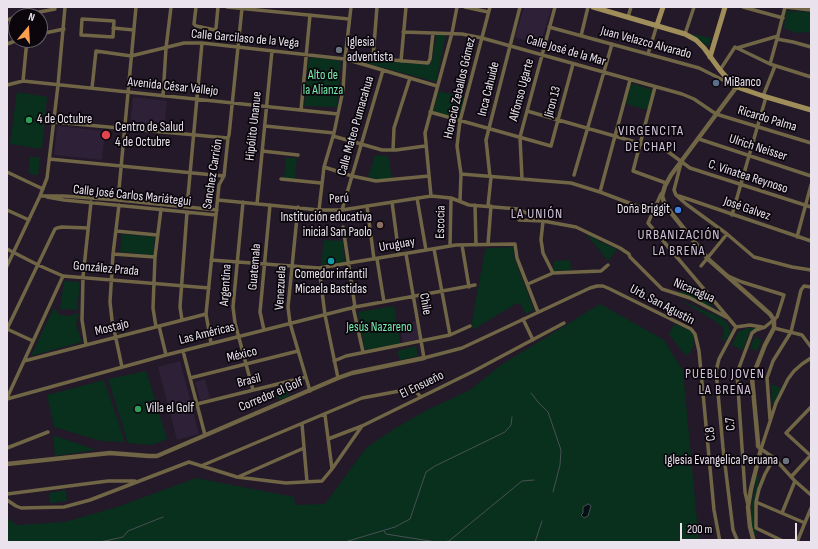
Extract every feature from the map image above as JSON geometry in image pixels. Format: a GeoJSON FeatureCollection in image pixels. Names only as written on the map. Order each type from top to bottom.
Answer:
{"type":"FeatureCollection","features":[{"type":"Feature","properties":{"kind":"main road"},"geometry":{"type":"LineString","coordinates":[[592,7],[601,8],[685,34],[696,40],[704,48],[734,86],[765,97],[811,110]]}},
{"type":"Feature","properties":{"kind":"main road"},"geometry":{"type":"LineString","coordinates":[[657,25],[663,7]]}},
{"type":"Feature","properties":{"kind":"main road"},"geometry":{"type":"LineString","coordinates":[[710,57],[724,7]]}},
{"type":"Feature","properties":{"kind":"street"},"geometry":{"type":"LineString","coordinates":[[7,266],[43,189],[54,122],[64,29],[64,7]]}},
{"type":"Feature","properties":{"kind":"street"},"geometry":{"type":"LineString","coordinates":[[118,200],[136,7]]}},
{"type":"Feature","properties":{"kind":"street"},"geometry":{"type":"LineString","coordinates":[[163,96],[166,48],[171,7]]}},
{"type":"Feature","properties":{"kind":"street"},"geometry":{"type":"LineString","coordinates":[[196,7],[194,24],[196,26],[214,30],[216,28],[218,7]]}},
{"type":"Feature","properties":{"kind":"street"},"geometry":{"type":"LineString","coordinates":[[227,7],[349,19]]}},
{"type":"Feature","properties":{"kind":"street"},"geometry":{"type":"LineString","coordinates":[[319,210],[324,167],[334,134],[343,90],[351,7]]}},
{"type":"Feature","properties":{"kind":"street","name":"Calle Mateo Pumacahua"},"geometry":{"type":"LineString","coordinates":[[373,58],[377,7]]}},
{"type":"Feature","properties":{"kind":"street"},"geometry":{"type":"LineString","coordinates":[[400,61],[406,7]]}},
{"type":"Feature","properties":{"kind":"street"},"geometry":{"type":"LineString","coordinates":[[431,196],[425,146],[425,132],[452,33],[457,7],[452,7]]}},
{"type":"Feature","properties":{"kind":"street"},"geometry":{"type":"LineString","coordinates":[[465,7],[488,12]]}},
{"type":"Feature","properties":{"kind":"street","name":"Horacio Zeballos Gómez"},"geometry":{"type":"LineString","coordinates":[[460,201],[461,174],[457,146],[460,121],[490,7]]}},
{"type":"Feature","properties":{"kind":"street","name":"Inca Cahuide"},"geometry":{"type":"LineString","coordinates":[[488,244],[490,177],[486,140],[520,7]]}},
{"type":"Feature","properties":{"kind":"street","name":"Alfonso Ugarte"},"geometry":{"type":"LineString","coordinates":[[522,179],[520,137],[555,7]]}},
{"type":"Feature","properties":{"kind":"street"},"geometry":{"type":"LineString","coordinates":[[581,36],[588,7]]}},
{"type":"Feature","properties":{"kind":"street"},"geometry":{"type":"LineString","coordinates":[[628,17],[631,7]]}},
{"type":"Feature","properties":{"kind":"street"},"geometry":{"type":"LineString","coordinates":[[685,34],[694,7]]}},
{"type":"Feature","properties":{"kind":"street"},"geometry":{"type":"LineString","coordinates":[[743,7],[783,18]]}},
{"type":"Feature","properties":{"kind":"street"},"geometry":{"type":"LineString","coordinates":[[770,64],[785,7],[811,10]]}},
{"type":"Feature","properties":{"kind":"street","name":"Sanchez Carrión"},"geometry":{"type":"LineString","coordinates":[[211,344],[206,314],[219,185],[224,176],[228,138],[230,135],[242,8]]}},
{"type":"Feature","properties":{"kind":"street"},"geometry":{"type":"LineString","coordinates":[[48,10],[54,9]]}},
{"type":"Feature","properties":{"kind":"street"},"geometry":{"type":"LineString","coordinates":[[301,110],[310,15]]}},
{"type":"Feature","properties":{"kind":"street"},"geometry":{"type":"LineString","coordinates":[[82,19],[114,21],[113,28],[113,37],[82,35],[82,19]]}},
{"type":"Feature","properties":{"kind":"street"},"geometry":{"type":"LineString","coordinates":[[648,54],[657,25]]}},
{"type":"Feature","properties":{"kind":"street","name":"Juan Velazco Alvarado"},"geometry":{"type":"LineString","coordinates":[[549,27],[699,68],[734,86]]}},
{"type":"Feature","properties":{"kind":"street"},"geometry":{"type":"LineString","coordinates":[[113,28],[134,30]]}},
{"type":"Feature","properties":{"kind":"street"},"geometry":{"type":"LineString","coordinates":[[48,32],[64,29]]}},
{"type":"Feature","properties":{"kind":"street","name":"Calle José de la Mar"},"geometry":{"type":"LineString","coordinates":[[403,32],[452,33],[482,38],[682,94],[694,99],[716,114]]}},
{"type":"Feature","properties":{"kind":"street"},"geometry":{"type":"LineString","coordinates":[[345,58],[373,58],[428,63],[430,59],[433,33]]}},
{"type":"Feature","properties":{"kind":"street"},"geometry":{"type":"LineString","coordinates":[[720,70],[736,47],[778,38],[811,47]]}},
{"type":"Feature","properties":{"kind":"street","name":"Calle Garcilaso de la Vega"},"geometry":{"type":"LineString","coordinates":[[92,88],[96,51],[131,56],[184,43],[202,43],[345,58]]}},
{"type":"Feature","properties":{"kind":"street"},"geometry":{"type":"LineString","coordinates":[[187,207],[202,43]]}},
{"type":"Feature","properties":{"kind":"street"},"geometry":{"type":"LineString","coordinates":[[574,175],[612,44]]}},
{"type":"Feature","properties":{"kind":"street"},"geometry":{"type":"LineString","coordinates":[[736,47],[770,64],[811,77]]}},
{"type":"Feature","properties":{"kind":"street"},"geometry":{"type":"LineString","coordinates":[[23,81],[26,48]]}},
{"type":"Feature","properties":{"kind":"street","name":"Hipólito Unanue"},"geometry":{"type":"LineString","coordinates":[[257,204],[272,51]]}},
{"type":"Feature","properties":{"kind":"street"},"geometry":{"type":"LineString","coordinates":[[345,58],[437,86]]}},
{"type":"Feature","properties":{"kind":"street","name":"Jiron 13"},"geometry":{"type":"LineString","coordinates":[[520,137],[551,146],[573,64]]}},
{"type":"Feature","properties":{"kind":"street"},"geometry":{"type":"LineString","coordinates":[[732,215],[775,66]]}},
{"type":"Feature","properties":{"kind":"street","name":"Calle Mateo Pumacahua"},"geometry":{"type":"LineString","coordinates":[[342,210],[383,70]]}},
{"type":"Feature","properties":{"kind":"street"},"geometry":{"type":"LineString","coordinates":[[393,150],[394,128],[410,78]]}},
{"type":"Feature","properties":{"kind":"street"},"geometry":{"type":"LineString","coordinates":[[600,192],[630,80]]}},
{"type":"Feature","properties":{"kind":"street","name":"Avenida César Vallejo"},"geometry":{"type":"LineString","coordinates":[[7,85],[23,81],[338,114]]}},
{"type":"Feature","properties":{"kind":"street"},"geometry":{"type":"LineString","coordinates":[[734,86],[735,89],[666,183],[648,223],[736,327],[765,327]]}},
{"type":"Feature","properties":{"kind":"street"},"geometry":{"type":"LineString","coordinates":[[655,87],[633,171],[666,183]]}},
{"type":"Feature","properties":{"kind":"street","name":"C. Vinatea Reynoso"},"geometry":{"type":"LineString","coordinates":[[527,111],[667,151],[690,168],[811,207]]}},
{"type":"Feature","properties":{"kind":"street"},"geometry":{"type":"LineString","coordinates":[[430,112],[520,137]]}},
{"type":"Feature","properties":{"kind":"street","name":"Ricardo Palma"},"geometry":{"type":"LineString","coordinates":[[716,114],[811,144]]}},
{"type":"Feature","properties":{"kind":"street"},"geometry":{"type":"LineString","coordinates":[[54,122],[228,138]]}},
{"type":"Feature","properties":{"kind":"street"},"geometry":{"type":"LineString","coordinates":[[265,126],[334,134],[382,150],[425,146]]}},
{"type":"Feature","properties":{"kind":"street","name":"Ulrich Neisser"},"geometry":{"type":"LineString","coordinates":[[699,139],[811,176]]}},
{"type":"Feature","properties":{"kind":"street"},"geometry":{"type":"LineString","coordinates":[[262,151],[298,155]]}},
{"type":"Feature","properties":{"kind":"street"},"geometry":{"type":"LineString","coordinates":[[49,159],[224,176]]}},
{"type":"Feature","properties":{"kind":"street"},"geometry":{"type":"LineString","coordinates":[[681,162],[674,190],[676,195],[686,204],[727,234],[754,257],[792,267],[811,270]]}},
{"type":"Feature","properties":{"kind":"street"},"geometry":{"type":"LineString","coordinates":[[324,167],[352,176],[376,181],[429,176]]}},
{"type":"Feature","properties":{"kind":"street"},"geometry":{"type":"LineString","coordinates":[[7,172],[43,189]]}},
{"type":"Feature","properties":{"kind":"street"},"geometry":{"type":"LineString","coordinates":[[461,174],[571,183],[653,212]]}},
{"type":"Feature","properties":{"kind":"street"},"geometry":{"type":"LineString","coordinates":[[281,179],[321,183]]}},
{"type":"Feature","properties":{"kind":"street"},"geometry":{"type":"LineString","coordinates":[[797,237],[811,186]]}},
{"type":"Feature","properties":{"kind":"street"},"geometry":{"type":"LineString","coordinates":[[662,193],[662,198],[665,205],[708,258],[770,314],[774,320],[774,328],[765,345],[752,378],[758,446],[774,458],[791,477],[811,495]]}},
{"type":"Feature","properties":{"kind":"street","name":"José Galvez"},"geometry":{"type":"LineString","coordinates":[[676,195],[811,241]]}},
{"type":"Feature","properties":{"kind":"street","name":"Calle José Carlos Mariátegui"},"geometry":{"type":"LineString","coordinates":[[40,196],[52,199],[216,215]]}},
{"type":"Feature","properties":{"kind":"street","name":"Calle José Carlos Mariátegui"},"geometry":{"type":"LineString","coordinates":[[46,197],[64,196],[118,200],[217,210]]}},
{"type":"Feature","properties":{"kind":"street","name":"Perú"},"geometry":{"type":"LineString","coordinates":[[218,200],[319,210],[342,210],[431,196],[452,198],[460,201]]}},
{"type":"Feature","properties":{"kind":"street"},"geometry":{"type":"LineString","coordinates":[[417,198],[426,250]]}},
{"type":"Feature","properties":{"kind":"street","name":"Escocia"},"geometry":{"type":"LineString","coordinates":[[450,246],[452,198]]}},
{"type":"Feature","properties":{"kind":"street"},"geometry":{"type":"LineString","coordinates":[[460,201],[475,205],[518,209],[543,221]]}},
{"type":"Feature","properties":{"kind":"street"},"geometry":{"type":"LineString","coordinates":[[86,345],[82,320],[83,277],[91,202]]}},
{"type":"Feature","properties":{"kind":"street","name":"Argentina"},"geometry":{"type":"LineString","coordinates":[[243,202],[233,307],[238,336],[253,390]]}},
{"type":"Feature","properties":{"kind":"street"},"geometry":{"type":"LineString","coordinates":[[392,202],[400,255]]}},
{"type":"Feature","properties":{"kind":"street"},"geometry":{"type":"LineString","coordinates":[[119,205],[113,254],[110,302],[115,338],[122,367]]}},
{"type":"Feature","properties":{"kind":"street","name":"Guatemala"},"geometry":{"type":"LineString","coordinates":[[264,330],[260,312],[270,205]]}},
{"type":"Feature","properties":{"kind":"street"},"geometry":{"type":"LineString","coordinates":[[475,205],[476,245]]}},
{"type":"Feature","properties":{"kind":"street"},"geometry":{"type":"LineString","coordinates":[[367,206],[375,259],[384,302]]}},
{"type":"Feature","properties":{"kind":"street","name":"Venezuela"},"geometry":{"type":"LineString","coordinates":[[298,208],[288,307],[290,323],[310,391]]}},
{"type":"Feature","properties":{"kind":"street"},"geometry":{"type":"LineString","coordinates":[[161,209],[155,257],[153,308],[166,355]]}},
{"type":"Feature","properties":{"kind":"street"},"geometry":{"type":"LineString","coordinates":[[518,209],[519,220],[543,221]]}},
{"type":"Feature","properties":{"kind":"street"},"geometry":{"type":"LineString","coordinates":[[7,210],[29,220]]}},
{"type":"Feature","properties":{"kind":"street"},"geometry":{"type":"LineString","coordinates":[[182,320],[180,306],[187,212]]}},
{"type":"Feature","properties":{"kind":"street"},"geometry":{"type":"LineString","coordinates":[[543,221],[541,240],[542,246],[552,274]]}},
{"type":"Feature","properties":{"kind":"street","name":"Nicaragua"},"geometry":{"type":"LineString","coordinates":[[543,221],[576,227],[620,248],[629,254],[630,257],[662,289],[690,298],[728,318]]}},
{"type":"Feature","properties":{"kind":"street"},"geometry":{"type":"LineString","coordinates":[[343,227],[362,352]]}},
{"type":"Feature","properties":{"kind":"street"},"geometry":{"type":"LineString","coordinates":[[33,341],[7,329],[55,229],[88,228]]}},
{"type":"Feature","properties":{"kind":"street"},"geometry":{"type":"LineString","coordinates":[[116,231],[157,235]]}},
{"type":"Feature","properties":{"kind":"street"},"geometry":{"type":"LineString","coordinates":[[702,266],[727,234]]}},
{"type":"Feature","properties":{"kind":"street","name":"Uruguay"},"geometry":{"type":"LineString","coordinates":[[212,260],[318,268],[450,246],[515,244],[518,258],[538,312]]}},
{"type":"Feature","properties":{"kind":"street"},"geometry":{"type":"LineString","coordinates":[[462,245],[469,286]]}},
{"type":"Feature","properties":{"kind":"street","name":"González Prada"},"geometry":{"type":"LineString","coordinates":[[7,249],[63,276],[209,288]]}},
{"type":"Feature","properties":{"kind":"street","name":"Chile"},"geometry":{"type":"LineString","coordinates":[[434,249],[450,335]]}},
{"type":"Feature","properties":{"kind":"street"},"geometry":{"type":"LineString","coordinates":[[113,254],[155,257]]}},
{"type":"Feature","properties":{"kind":"street","name":"Chile"},"geometry":{"type":"LineString","coordinates":[[406,254],[424,358]]}},
{"type":"Feature","properties":{"kind":"street"},"geometry":{"type":"LineString","coordinates":[[528,284],[552,274],[601,271],[608,265]]}},
{"type":"Feature","properties":{"kind":"street"},"geometry":{"type":"LineString","coordinates":[[318,268],[325,315],[338,378]]}},
{"type":"Feature","properties":{"kind":"street"},"geometry":{"type":"LineString","coordinates":[[727,275],[742,282],[784,295],[777,317],[774,320]]}},
{"type":"Feature","properties":{"kind":"street"},"geometry":{"type":"LineString","coordinates":[[7,398],[63,276]]}},
{"type":"Feature","properties":{"kind":"street","name":"Las Américas"},"geometry":{"type":"LineString","coordinates":[[7,398],[183,350],[354,307],[475,286]]}},
{"type":"Feature","properties":{"kind":"street","name":"Urb. San Agustín"},"geometry":{"type":"LineString","coordinates":[[538,312],[590,288],[602,286],[664,315],[691,329],[695,334],[699,351],[714,510],[720,542]]}},
{"type":"Feature","properties":{"kind":"street"},"geometry":{"type":"LineString","coordinates":[[771,422],[767,378],[773,361],[791,332],[802,290],[804,286],[811,287]]}},
{"type":"Feature","properties":{"kind":"street","name":"Corredor el Golf"},"geometry":{"type":"LineString","coordinates":[[7,464],[110,453],[157,456],[338,378],[352,373],[424,358],[462,348],[538,312]]}},
{"type":"Feature","properties":{"kind":"street","name":"Mostajo"},"geometry":{"type":"LineString","coordinates":[[24,360],[206,314]]}},
{"type":"Feature","properties":{"kind":"street"},"geometry":{"type":"LineString","coordinates":[[522,319],[533,340]]}},
{"type":"Feature","properties":{"kind":"street","name":"C.7"},"geometry":{"type":"LineString","coordinates":[[748,507],[745,492],[737,373],[752,333],[765,327],[774,320]]}},
{"type":"Feature","properties":{"kind":"street","name":"El Ensueño"},"geometry":{"type":"LineString","coordinates":[[7,500],[21,508],[64,507],[90,500],[186,462],[237,477],[286,483],[322,481],[362,426],[474,371],[564,323]]}},
{"type":"Feature","properties":{"kind":"street"},"geometry":{"type":"LineString","coordinates":[[334,361],[362,352],[450,335],[470,326]]}},
{"type":"Feature","properties":{"kind":"street","name":"C.8"},"geometry":{"type":"LineString","coordinates":[[736,327],[719,359],[716,371],[732,523],[738,542]]}},
{"type":"Feature","properties":{"kind":"street"},"geometry":{"type":"LineString","coordinates":[[774,328],[802,335],[811,347]]}},
{"type":"Feature","properties":{"kind":"street"},"geometry":{"type":"LineString","coordinates":[[183,350],[205,435]]}},
{"type":"Feature","properties":{"kind":"street","name":"México"},"geometry":{"type":"LineString","coordinates":[[190,378],[298,351]]}},
{"type":"Feature","properties":{"kind":"street"},"geometry":{"type":"LineString","coordinates":[[754,542],[750,527],[748,507],[761,449],[776,403],[788,379],[798,367],[811,358]]}},
{"type":"Feature","properties":{"kind":"street","name":"Brasil"},"geometry":{"type":"LineString","coordinates":[[197,404],[306,376]]}},
{"type":"Feature","properties":{"kind":"street"},"geometry":{"type":"LineString","coordinates":[[201,466],[325,415],[362,398],[405,390],[415,391],[421,397]]}},
{"type":"Feature","properties":{"kind":"street"},"geometry":{"type":"LineString","coordinates":[[791,477],[811,456],[786,433],[811,407]]}},
{"type":"Feature","properties":{"kind":"street"},"geometry":{"type":"LineString","coordinates":[[325,415],[332,469]]}},
{"type":"Feature","properties":{"kind":"street"},"geometry":{"type":"LineString","coordinates":[[302,424],[307,482]]}},
{"type":"Feature","properties":{"kind":"street"},"geometry":{"type":"LineString","coordinates":[[328,439],[362,426]]}},
{"type":"Feature","properties":{"kind":"street"},"geometry":{"type":"LineString","coordinates":[[7,448],[48,432]]}},
{"type":"Feature","properties":{"kind":"street"},"geometry":{"type":"LineString","coordinates":[[237,477],[304,448]]}},
{"type":"Feature","properties":{"kind":"street"},"geometry":{"type":"LineString","coordinates":[[774,458],[765,474],[756,502],[756,528],[785,542]]}},
{"type":"Feature","properties":{"kind":"street"},"geometry":{"type":"LineString","coordinates":[[7,494],[108,481],[140,481]]}},
{"type":"Feature","properties":{"kind":"street"},"geometry":{"type":"LineString","coordinates":[[782,513],[795,481]]}},
{"type":"Feature","properties":{"kind":"street"},"geometry":{"type":"LineString","coordinates":[[756,502],[805,523]]}},
{"type":"Feature","properties":{"kind":"street"},"geometry":{"type":"LineString","coordinates":[[797,542],[811,508]]}},
{"type":"Feature","properties":{"kind":"shaded area"},"geometry":{"type":"Polygon","coordinates":[[[524,7],[552,7],[540,45],[515,37],[524,7]]]}},
{"type":"Feature","properties":{"kind":"shaded area"},"geometry":{"type":"Polygon","coordinates":[[[133,97],[167,101],[164,128],[130,126],[133,97]]]}},
{"type":"Feature","properties":{"kind":"shaded area"},"geometry":{"type":"Polygon","coordinates":[[[57,126],[105,131],[102,160],[54,155],[57,126]]]}},
{"type":"Feature","properties":{"kind":"shaded area"},"geometry":{"type":"Polygon","coordinates":[[[416,321],[419,339],[403,342],[400,324],[416,321]]]}},
{"type":"Feature","properties":{"kind":"shaded area","name":"Villa el Golf"},"geometry":{"type":"Polygon","coordinates":[[[180,361],[199,434],[177,440],[158,367],[180,361]]]}},
{"type":"Feature","properties":{"kind":"shaded area"},"geometry":{"type":"Polygon","coordinates":[[[205,379],[210,398],[200,401],[195,382],[205,379]]]}},
{"type":"Feature","properties":{"kind":"shaded area"},"geometry":{"type":"Polygon","coordinates":[[[588,504],[591,506],[588,516],[584,518],[581,515],[583,513],[583,507],[588,504]]]}},
{"type":"Feature","properties":{"kind":"green space"},"geometry":{"type":"Polygon","coordinates":[[[786,11],[811,12],[811,32],[796,33],[784,28],[786,11]]]}},
{"type":"Feature","properties":{"kind":"green space"},"geometry":{"type":"Polygon","coordinates":[[[691,34],[711,38],[709,46],[706,45],[691,34]]]}},
{"type":"Feature","properties":{"kind":"green space"},"geometry":{"type":"Polygon","coordinates":[[[436,35],[446,35],[436,82],[359,61],[359,59],[429,65],[432,61],[436,35]]]}},
{"type":"Feature","properties":{"kind":"green space","name":"Alto de la Alianza"},"geometry":{"type":"Polygon","coordinates":[[[309,57],[341,61],[337,107],[304,106],[309,57]]]}},
{"type":"Feature","properties":{"kind":"green space"},"geometry":{"type":"Polygon","coordinates":[[[631,83],[653,90],[648,110],[626,104],[631,83]]]}},
{"type":"Feature","properties":{"kind":"green space"},"geometry":{"type":"Polygon","coordinates":[[[439,91],[464,98],[459,118],[433,112],[439,91]]]}},
{"type":"Feature","properties":{"kind":"green space","name":"4 de Octubre"},"geometry":{"type":"Polygon","coordinates":[[[17,92],[47,97],[42,149],[10,144],[17,92]]]}},
{"type":"Feature","properties":{"kind":"green space"},"geometry":{"type":"Polygon","coordinates":[[[375,155],[388,156],[392,179],[381,180],[368,177],[375,155]]]}},
{"type":"Feature","properties":{"kind":"green space"},"geometry":{"type":"Polygon","coordinates":[[[30,157],[40,157],[38,175],[29,174],[30,157]]]}},
{"type":"Feature","properties":{"kind":"green space"},"geometry":{"type":"Polygon","coordinates":[[[286,158],[297,158],[295,179],[284,178],[286,158]]]}},
{"type":"Feature","properties":{"kind":"green space"},"geometry":{"type":"Polygon","coordinates":[[[583,230],[592,235],[598,241],[617,249],[608,261],[583,230]]]}},
{"type":"Feature","properties":{"kind":"green space"},"geometry":{"type":"Polygon","coordinates":[[[122,234],[155,237],[153,255],[120,252],[122,234]]]}},
{"type":"Feature","properties":{"kind":"green space"},"geometry":{"type":"Polygon","coordinates":[[[324,240],[343,241],[345,262],[321,265],[324,240]]]}},
{"type":"Feature","properties":{"kind":"green space"},"geometry":{"type":"Polygon","coordinates":[[[513,247],[514,257],[534,310],[526,314],[521,305],[517,303],[473,330],[472,322],[485,250],[487,248],[513,247]]]}},
{"type":"Feature","properties":{"kind":"green space"},"geometry":{"type":"Polygon","coordinates":[[[570,260],[571,270],[554,271],[554,261],[570,260]]]}},
{"type":"Feature","properties":{"kind":"green space"},"geometry":{"type":"Polygon","coordinates":[[[64,281],[80,282],[77,310],[60,309],[64,281]]]}},
{"type":"Feature","properties":{"kind":"green space"},"geometry":{"type":"Polygon","coordinates":[[[688,284],[719,312],[678,294],[688,284]]]}},
{"type":"Feature","properties":{"kind":"green space"},"geometry":{"type":"Polygon","coordinates":[[[678,299],[720,317],[728,324],[731,333],[725,341],[718,337],[724,338],[724,328],[712,319],[678,299]]]}},
{"type":"Feature","properties":{"kind":"green space"},"geometry":{"type":"Polygon","coordinates":[[[600,304],[664,340],[683,371],[699,542],[7,542],[7,518],[17,525],[65,522],[117,507],[196,478],[294,497],[295,505],[325,504],[366,448],[394,429],[427,410],[470,390],[501,365],[600,304]]]}},
{"type":"Feature","properties":{"kind":"green space","name":"Jesús Nazareno"},"geometry":{"type":"Polygon","coordinates":[[[394,306],[400,344],[365,350],[358,312],[394,306]]]}},
{"type":"Feature","properties":{"kind":"green space"},"geometry":{"type":"Polygon","coordinates":[[[54,307],[59,315],[70,316],[79,313],[76,325],[82,342],[31,356],[54,307]]]}},
{"type":"Feature","properties":{"kind":"green space"},"geometry":{"type":"Polygon","coordinates":[[[674,324],[690,330],[693,334],[693,347],[690,353],[686,356],[669,334],[674,324]]]}},
{"type":"Feature","properties":{"kind":"green space"},"geometry":{"type":"Polygon","coordinates":[[[747,328],[756,328],[749,333],[743,350],[732,345],[738,332],[747,328]]]}},
{"type":"Feature","properties":{"kind":"green space"},"geometry":{"type":"Polygon","coordinates":[[[755,337],[762,340],[757,351],[750,348],[755,337]]]}},
{"type":"Feature","properties":{"kind":"green space"},"geometry":{"type":"Polygon","coordinates":[[[416,346],[418,356],[400,360],[397,351],[416,346]]]}},
{"type":"Feature","properties":{"kind":"green space","name":"Villa el Golf"},"geometry":{"type":"Polygon","coordinates":[[[146,371],[167,439],[152,445],[128,443],[108,379],[146,371]]]}},
{"type":"Feature","properties":{"kind":"green space","name":"Villa el Golf"},"geometry":{"type":"Polygon","coordinates":[[[104,380],[125,442],[101,441],[54,427],[47,395],[104,380]]]}},
{"type":"Feature","properties":{"kind":"green space"},"geometry":{"type":"Polygon","coordinates":[[[771,384],[781,388],[773,408],[771,384]]]}},
{"type":"Feature","properties":{"kind":"green space"},"geometry":{"type":"Polygon","coordinates":[[[287,390],[289,396],[279,400],[276,395],[287,390]]]}},
{"type":"Feature","properties":{"kind":"green space"},"geometry":{"type":"Polygon","coordinates":[[[53,435],[96,450],[55,456],[53,435]]]}},
{"type":"Feature","properties":{"kind":"green space"},"geometry":{"type":"Polygon","coordinates":[[[757,476],[760,476],[754,502],[755,530],[757,533],[755,535],[752,530],[751,506],[757,476]]]}},
{"type":"Feature","properties":{"kind":"green space"},"geometry":{"type":"Polygon","coordinates":[[[66,490],[67,501],[50,503],[49,493],[66,490]]]}},
{"type":"Feature","properties":{"kind":"waterway"},"geometry":{"type":"LineString","coordinates":[[531,393],[548,412],[561,450],[560,465],[553,492]]}},
{"type":"Feature","properties":{"kind":"waterway"},"geometry":{"type":"LineString","coordinates":[[345,542],[395,527],[410,519],[426,472],[435,466],[505,432],[511,425],[512,417]]}},
{"type":"Feature","properties":{"kind":"waterway"},"geometry":{"type":"LineString","coordinates":[[441,542],[449,541],[522,481],[534,480]]}},
{"type":"Feature","properties":{"kind":"waterway"},"geometry":{"type":"LineString","coordinates":[[100,542],[123,537],[128,531],[163,517]]}},
{"type":"Feature","properties":{"kind":"waterway"},"geometry":{"type":"LineString","coordinates":[[535,542],[542,521]]}},
{"type":"Feature","properties":{"kind":"waterway"},"geometry":{"type":"LineString","coordinates":[[384,531],[386,534],[436,542]]}},
{"type":"Feature","properties":{"kind":"place","name":"Iglesia adventista"},"geometry":{"type":"Point","coordinates":[339,50]}},
{"type":"Feature","properties":{"kind":"place","name":"MiBanco"},"geometry":{"type":"Point","coordinates":[716,83]}},
{"type":"Feature","properties":{"kind":"place","name":"4 de Octubre"},"geometry":{"type":"Point","coordinates":[29,120]}},
{"type":"Feature","properties":{"kind":"place","name":"Centro de Salud 4 de Octubre"},"geometry":{"type":"Point","coordinates":[106,135]}},
{"type":"Feature","properties":{"kind":"place","name":"Doña Briggit"},"geometry":{"type":"Point","coordinates":[678,210]}},
{"type":"Feature","properties":{"kind":"place","name":"Institución educativa inicial San Paolo"},"geometry":{"type":"Point","coordinates":[380,225]}},
{"type":"Feature","properties":{"kind":"place","name":"Comedor infantil Micaela Bastidas"},"geometry":{"type":"Point","coordinates":[331,261]}},
{"type":"Feature","properties":{"kind":"place","name":"Villa el Golf"},"geometry":{"type":"Point","coordinates":[138,409]}},
{"type":"Feature","properties":{"kind":"place","name":"Iglesia Evangelica Peruana"},"geometry":{"type":"Point","coordinates":[786,461]}},
{"type":"Feature","properties":{"kind":"district","name":"VIRGENCITA DE CHAPI"},"geometry":{"type":"Point","coordinates":[651,140]}},
{"type":"Feature","properties":{"kind":"district","name":"LA UNIÓN"},"geometry":{"type":"Point","coordinates":[537,214]}},
{"type":"Feature","properties":{"kind":"district","name":"URBANIZACIÓN LA BREÑA"},"geometry":{"type":"Point","coordinates":[679,244]}},
{"type":"Feature","properties":{"kind":"district","name":"PUEBLO JOVEN LA BREÑA"},"geometry":{"type":"Point","coordinates":[725,382]}}]}
